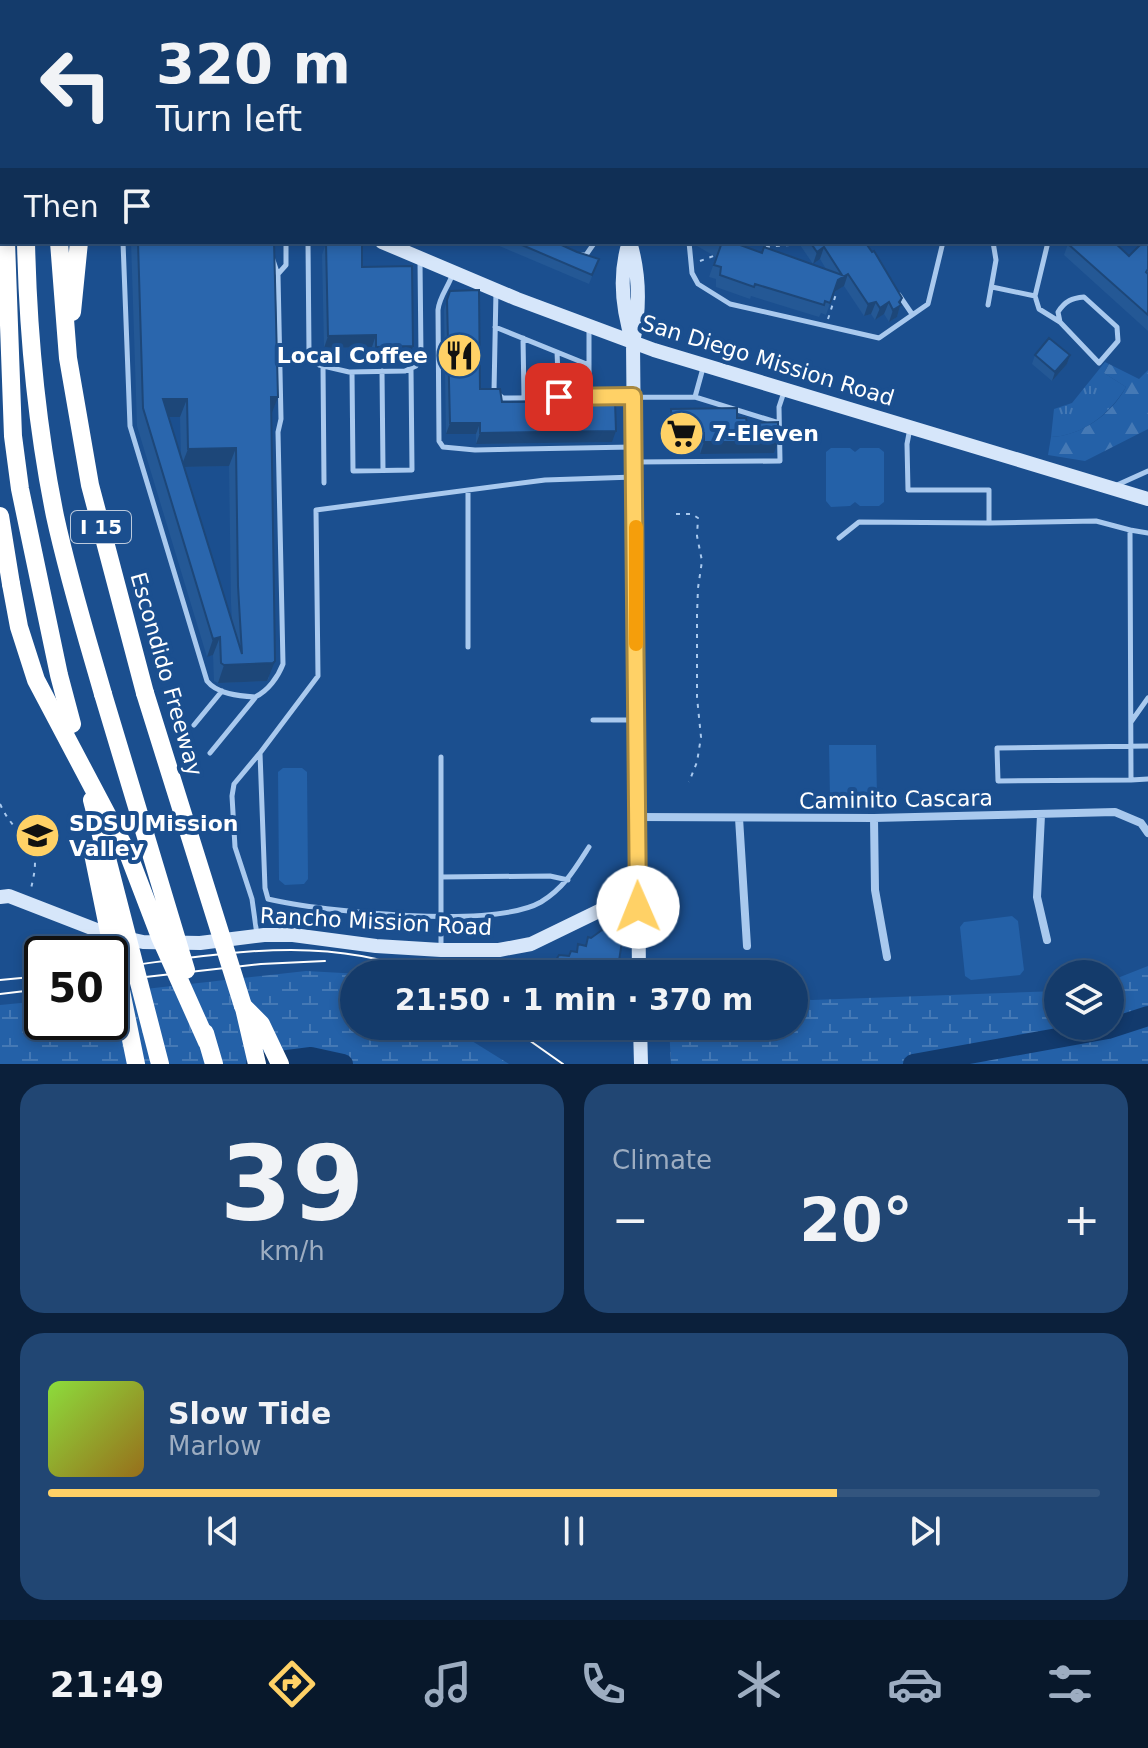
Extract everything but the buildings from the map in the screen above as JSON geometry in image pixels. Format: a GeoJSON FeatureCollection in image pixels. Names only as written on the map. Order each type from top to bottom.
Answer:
{"type":"FeatureCollection","features":[{"type":"Feature","properties":{"kind":"highway"},"geometry":{"type":"LineString","coordinates":[[6,244],[13,436],[20,489],[59,675],[160,1064]]}},
{"type":"Feature","properties":{"kind":"highway"},"geometry":{"type":"LineString","coordinates":[[26,244],[43,443],[55,516],[103,694],[214,1064]]}},
{"type":"Feature","properties":{"kind":"highway","name":"Escondido Freeway"},"geometry":{"type":"LineString","coordinates":[[59,244],[68,358],[90,485],[145,693],[243,1006],[257,1064]]}},
{"type":"Feature","properties":{"kind":"highway"},"geometry":{"type":"LineString","coordinates":[[68,358],[79,244]]}},
{"type":"Feature","properties":{"kind":"highway"},"geometry":{"type":"LineString","coordinates":[[0,516],[19,627],[36,680],[129,856],[160,937],[207,1042]]}},
{"type":"Feature","properties":{"kind":"highway"},"geometry":{"type":"LineString","coordinates":[[72,724],[77,772],[136,1064]]}},
{"type":"Feature","properties":{"kind":"highway"},"geometry":{"type":"LineString","coordinates":[[243,1006],[261,1024],[280,1064]]}},
{"type":"Feature","properties":{"kind":"main road","name":"San Diego Mission Road"},"geometry":{"type":"LineString","coordinates":[[387,244],[633,343],[1148,499]]}},
{"type":"Feature","properties":{"kind":"main road"},"geometry":{"type":"LineString","coordinates":[[629,244],[623,262],[623,310],[633,343],[639,960]]}},
{"type":"Feature","properties":{"kind":"main road","name":"Rancho Mission Road"},"geometry":{"type":"LineString","coordinates":[[0,897],[9,896],[107,934],[143,942],[200,943],[257,935],[293,935],[376,946],[441,950],[499,950],[531,944],[601,910],[638,907]]}},
{"type":"Feature","properties":{"kind":"main road","name":"Rancho Mission Road"},"geometry":{"type":"LineString","coordinates":[[0,904],[26,904]]}},
{"type":"Feature","properties":{"kind":"main road"},"geometry":{"type":"LineString","coordinates":[[640,1040],[641,1064]]}},
{"type":"Feature","properties":{"kind":"street","name":"Caminito Cascara"},"geometry":{"type":"LineString","coordinates":[[636,817],[874,818],[1115,812],[1141,823],[1148,833]]}},
{"type":"Feature","properties":{"kind":"street"},"geometry":{"type":"LineString","coordinates":[[1041,815],[1037,897],[1047,940]]}},
{"type":"Feature","properties":{"kind":"street"},"geometry":{"type":"LineString","coordinates":[[739,818],[747,946]]}},
{"type":"Feature","properties":{"kind":"street"},"geometry":{"type":"LineString","coordinates":[[874,818],[875,890],[887,957]]}},
{"type":"Feature","properties":{"kind":"lane"},"geometry":{"type":"LineString","coordinates":[[123,244],[130,426],[207,681],[222,691],[255,697]]}},
{"type":"Feature","properties":{"kind":"lane"},"geometry":{"type":"LineString","coordinates":[[278,275],[286,265],[286,244]]}},
{"type":"Feature","properties":{"kind":"lane"},"geometry":{"type":"LineString","coordinates":[[308,244],[309,352],[315,361],[352,372],[411,369]]}},
{"type":"Feature","properties":{"kind":"lane"},"geometry":{"type":"LineString","coordinates":[[576,256],[586,255],[594,244]]}},
{"type":"Feature","properties":{"kind":"lane"},"geometry":{"type":"LineString","coordinates":[[689,244],[692,273],[698,284],[730,304],[879,338],[928,304],[943,244]]}},
{"type":"Feature","properties":{"kind":"lane"},"geometry":{"type":"LineString","coordinates":[[988,305],[996,260],[993,244]]}},
{"type":"Feature","properties":{"kind":"lane"},"geometry":{"type":"LineString","coordinates":[[1048,244],[1035,296],[1039,309],[1060,322],[1099,363],[1118,341],[1117,327],[1084,297],[1064,303],[1058,312],[1060,322]]}},
{"type":"Feature","properties":{"kind":"lane"},"geometry":{"type":"LineString","coordinates":[[210,753],[255,697],[280,674],[283,664],[278,275],[270,252]]}},
{"type":"Feature","properties":{"kind":"lane"},"geometry":{"type":"LineString","coordinates":[[352,372],[353,471],[412,470],[411,369],[421,356],[420,258]]}},
{"type":"Feature","properties":{"kind":"lane"},"geometry":{"type":"LineString","coordinates":[[453,272],[438,310],[439,441],[443,447],[635,462],[780,461],[779,407],[785,389]]}},
{"type":"Feature","properties":{"kind":"lane"},"geometry":{"type":"LineString","coordinates":[[992,287],[1035,296]]}},
{"type":"Feature","properties":{"kind":"lane"},"geometry":{"type":"LineString","coordinates":[[496,290],[494,391],[503,398],[695,397],[779,423]]}},
{"type":"Feature","properties":{"kind":"lane"},"geometry":{"type":"LineString","coordinates":[[896,290],[912,314]]}},
{"type":"Feature","properties":{"kind":"lane"},"geometry":{"type":"LineString","coordinates":[[495,327],[589,365]]}},
{"type":"Feature","properties":{"kind":"lane"},"geometry":{"type":"LineString","coordinates":[[589,327],[589,397]]}},
{"type":"Feature","properties":{"kind":"lane"},"geometry":{"type":"LineString","coordinates":[[523,338],[524,397]]}},
{"type":"Feature","properties":{"kind":"lane"},"geometry":{"type":"LineString","coordinates":[[557,352],[559,397]]}},
{"type":"Feature","properties":{"kind":"lane"},"geometry":{"type":"LineString","coordinates":[[323,365],[324,483]]}},
{"type":"Feature","properties":{"kind":"lane"},"geometry":{"type":"LineString","coordinates":[[695,397],[704,365]]}},
{"type":"Feature","properties":{"kind":"lane"},"geometry":{"type":"LineString","coordinates":[[382,371],[383,470]]}},
{"type":"Feature","properties":{"kind":"lane"},"geometry":{"type":"LineString","coordinates":[[910,427],[907,444],[908,490],[989,490],[989,523]]}},
{"type":"Feature","properties":{"kind":"lane"},"geometry":{"type":"LineString","coordinates":[[257,935],[252,899],[235,847],[232,796],[234,784],[318,676],[316,510],[545,480],[635,462]]}},
{"type":"Feature","properties":{"kind":"lane"},"geometry":{"type":"LineString","coordinates":[[1112,488],[1148,471]]}},
{"type":"Feature","properties":{"kind":"lane"},"geometry":{"type":"LineString","coordinates":[[468,491],[468,647]]}},
{"type":"Feature","properties":{"kind":"lane"},"geometry":{"type":"LineString","coordinates":[[839,538],[859,522],[1096,521],[1148,533]]}},
{"type":"Feature","properties":{"kind":"lane"},"geometry":{"type":"LineString","coordinates":[[1130,530],[1131,780]]}},
{"type":"Feature","properties":{"kind":"lane"},"geometry":{"type":"LineString","coordinates":[[194,725],[222,691]]}},
{"type":"Feature","properties":{"kind":"lane"},"geometry":{"type":"LineString","coordinates":[[1131,723],[1148,698]]}},
{"type":"Feature","properties":{"kind":"lane"},"geometry":{"type":"LineString","coordinates":[[593,720],[636,720]]}},
{"type":"Feature","properties":{"kind":"lane"},"geometry":{"type":"LineString","coordinates":[[1148,746],[997,748],[998,781],[1148,779]]}},
{"type":"Feature","properties":{"kind":"lane"},"geometry":{"type":"LineString","coordinates":[[260,753],[268,899],[344,912],[442,915],[509,913],[539,903],[568,880],[589,847]]}},
{"type":"Feature","properties":{"kind":"lane"},"geometry":{"type":"LineString","coordinates":[[441,757],[441,950]]}},
{"type":"Feature","properties":{"kind":"lane"},"geometry":{"type":"LineString","coordinates":[[441,877],[550,876],[568,880]]}},
{"type":"Feature","properties":{"kind":"lane"},"geometry":{"type":"LineString","coordinates":[[252,899],[266,894]]}},
{"type":"Feature","properties":{"kind":"path"},"geometry":{"type":"LineString","coordinates":[[760,244],[761,247],[791,244]]}},
{"type":"Feature","properties":{"kind":"path"},"geometry":{"type":"LineString","coordinates":[[691,265],[721,253]]}},
{"type":"Feature","properties":{"kind":"path"},"geometry":{"type":"LineString","coordinates":[[826,327],[836,294],[831,287]]}},
{"type":"Feature","properties":{"kind":"path"},"geometry":{"type":"LineString","coordinates":[[676,514],[692,514],[698,518],[697,536],[702,561],[697,614],[697,697],[701,737],[697,762],[689,782]]}},
{"type":"Feature","properties":{"kind":"path"},"geometry":{"type":"LineString","coordinates":[[0,804],[35,855],[37,864],[26,904]]}},
{"type":"Feature","properties":{"kind":"green space"},"geometry":{"type":"Polygon","coordinates":[[[1105,362],[1109,364],[1104,373],[1126,387],[1119,397],[1084,428],[1051,437],[1054,409],[1072,403],[1105,362]]]}},
{"type":"Feature","properties":{"kind":"green space"},"geometry":{"type":"Polygon","coordinates":[[[1109,364],[1139,379],[1148,370],[1148,429],[1085,461],[1048,455],[1051,437],[1084,428],[1104,414],[1120,397],[1126,387],[1104,373],[1109,364]]]}},
{"type":"Feature","properties":{"kind":"green space"},"geometry":{"type":"Polygon","coordinates":[[[831,448],[850,448],[855,452],[860,448],[879,448],[884,452],[884,502],[879,506],[860,506],[855,502],[850,506],[831,507],[826,501],[826,452],[831,448]]]}},
{"type":"Feature","properties":{"kind":"green space"},"geometry":{"type":"Polygon","coordinates":[[[829,745],[876,745],[877,797],[830,798],[829,745]]]}},
{"type":"Feature","properties":{"kind":"green space"},"geometry":{"type":"Polygon","coordinates":[[[283,768],[302,768],[307,772],[308,879],[304,884],[285,885],[279,880],[278,772],[283,768]]]}},
{"type":"Feature","properties":{"kind":"green space"},"geometry":{"type":"Polygon","coordinates":[[[1012,916],[1018,921],[1024,970],[1020,975],[971,980],[965,976],[960,927],[964,922],[1012,916]]]}},
{"type":"Feature","properties":{"kind":"green space"},"geometry":{"type":"Polygon","coordinates":[[[1148,966],[1148,1064],[671,1064],[670,1040],[808,1040],[808,1000],[1044,992],[1044,1040],[1124,1040],[1124,975],[1148,966]]]}},
{"type":"Feature","properties":{"kind":"green space"},"geometry":{"type":"Polygon","coordinates":[[[306,971],[340,973],[340,1040],[470,1040],[509,1064],[0,1064],[0,1005],[24,1003],[24,1040],[128,1040],[128,991],[306,971]]]}},
{"type":"Feature","properties":{"kind":"waterway"},"geometry":{"type":"LineString","coordinates":[[913,1064],[1108,1029],[1148,1016]]}},
{"type":"Feature","properties":{"kind":"waterway"},"geometry":{"type":"LineString","coordinates":[[256,1064],[311,1057],[343,1064]]}},
{"type":"Feature","properties":{"kind":"tram line"},"geometry":{"type":"LineString","coordinates":[[128,966],[269,950],[308,950],[380,960]]}},
{"type":"Feature","properties":{"kind":"tram line"},"geometry":{"type":"LineString","coordinates":[[128,979],[261,964],[325,961]]}},
{"type":"Feature","properties":{"kind":"tram line"},"geometry":{"type":"LineString","coordinates":[[0,980],[24,978]]}},
{"type":"Feature","properties":{"kind":"tram line"},"geometry":{"type":"LineString","coordinates":[[0,994],[24,991]]}},
{"type":"Feature","properties":{"kind":"tram line"},"geometry":{"type":"LineString","coordinates":[[529,1040],[563,1064]]}},
{"type":"Feature","properties":{"kind":"slow traffic"},"geometry":{"type":"LineString","coordinates":[[636,527],[636,644]]}},
{"type":"Feature","properties":{"kind":"place","name":"Local Coffee"},"geometry":{"type":"Point","coordinates":[459,355]}},
{"type":"Feature","properties":{"kind":"place","name":"7-Eleven"},"geometry":{"type":"Point","coordinates":[681,433]}},
{"type":"Feature","properties":{"kind":"place","name":"SDSU Mission Valley"},"geometry":{"type":"Point","coordinates":[38,836]}},
{"type":"Feature","properties":{"kind":"route"},"geometry":{"type":"LineString","coordinates":[[559,397],[633,396],[638,907]]}}]}
